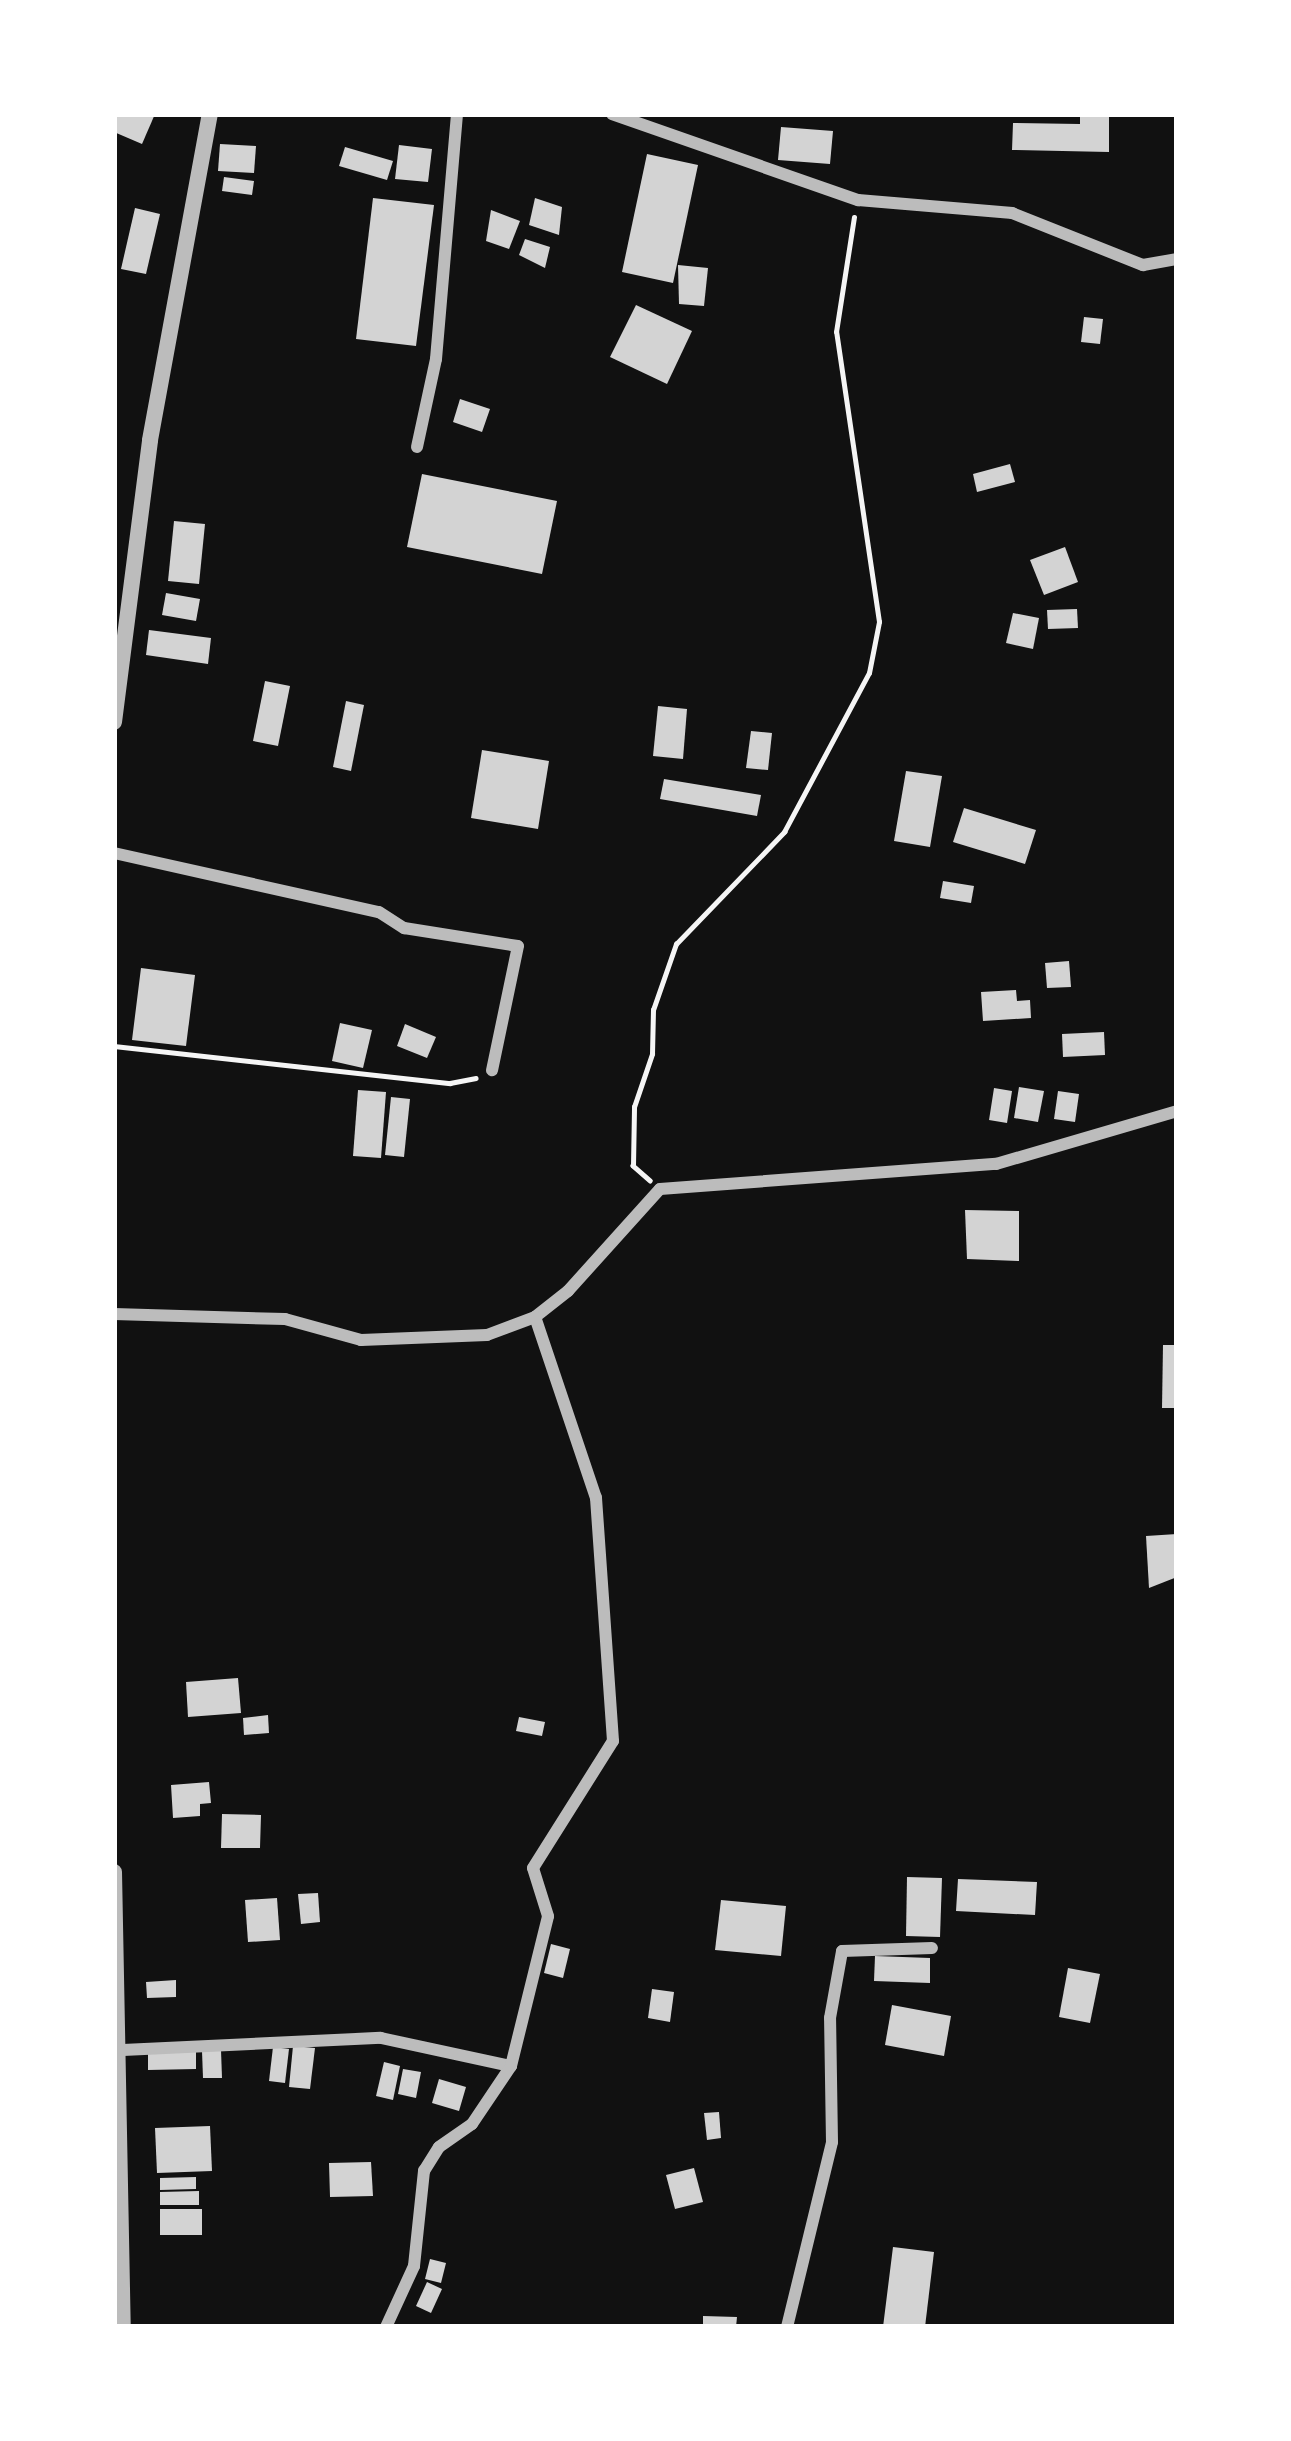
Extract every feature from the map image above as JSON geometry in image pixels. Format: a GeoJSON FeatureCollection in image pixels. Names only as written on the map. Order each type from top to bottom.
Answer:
{"type":"FeatureCollection","features":[{"type":"Feature","properties":{"kind":"street"},"geometry":{"type":"LineString","coordinates":[[114,722],[150,440],[210,114]]}},
{"type":"Feature","properties":{"kind":"street"},"geometry":{"type":"LineString","coordinates":[[417,447],[436,359],[457,114]]}},
{"type":"Feature","properties":{"kind":"street"},"geometry":{"type":"LineString","coordinates":[[612,114],[649,120],[858,200],[1012,213],[1143,265],[1177,259]]}},
{"type":"Feature","properties":{"kind":"street"},"geometry":{"type":"LineString","coordinates":[[114,853],[379,912],[404,928],[518,946],[491,1070]]}},
{"type":"Feature","properties":{"kind":"street"},"geometry":{"type":"LineString","coordinates":[[114,1314],[286,1319],[362,1340],[487,1335],[535,1317],[660,1189],[996,1165],[1177,1111]]}},
{"type":"Feature","properties":{"kind":"street"},"geometry":{"type":"LineString","coordinates":[[386,2327],[414,2266],[424,2171],[439,2147],[472,2124],[511,2066],[548,1916],[532,1868],[613,1741],[596,1498],[535,1317]]}},
{"type":"Feature","properties":{"kind":"street"},"geometry":{"type":"LineString","coordinates":[[114,1872],[123,2050],[123,2327]]}},
{"type":"Feature","properties":{"kind":"street"},"geometry":{"type":"LineString","coordinates":[[787,2327],[832,2142],[830,2018],[842,1951],[932,1948]]}},
{"type":"Feature","properties":{"kind":"street"},"geometry":{"type":"LineString","coordinates":[[123,2050],[381,2038],[511,2066]]}},
{"type":"Feature","properties":{"kind":"path"},"geometry":{"type":"LineString","coordinates":[[660,1189],[633,1166],[634,1107],[676,944],[784,832],[868,673],[879,622],[836,332],[858,200]]}},
{"type":"Feature","properties":{"kind":"path"},"geometry":{"type":"LineString","coordinates":[[114,1046],[450,1083],[491,1070]]}},
{"type":"Feature","properties":{"kind":"building"},"geometry":{"type":"Polygon","coordinates":[[[114,114],[155,114],[142,144],[114,132],[114,114]]]}},
{"type":"Feature","properties":{"kind":"building"},"geometry":{"type":"Polygon","coordinates":[[[1080,114],[1109,114],[1109,152],[1012,150],[1013,123],[1080,124],[1080,114]]]}},
{"type":"Feature","properties":{"kind":"building"},"geometry":{"type":"Polygon","coordinates":[[[781,127],[833,131],[830,164],[778,160],[781,127]]]}},
{"type":"Feature","properties":{"kind":"building"},"geometry":{"type":"Polygon","coordinates":[[[220,144],[256,146],[254,173],[218,171],[220,144]]]}},
{"type":"Feature","properties":{"kind":"building"},"geometry":{"type":"Polygon","coordinates":[[[399,145],[432,149],[428,182],[395,179],[399,145]]]}},
{"type":"Feature","properties":{"kind":"building"},"geometry":{"type":"Polygon","coordinates":[[[345,147],[393,161],[387,180],[339,166],[345,147]]]}},
{"type":"Feature","properties":{"kind":"building"},"geometry":{"type":"Polygon","coordinates":[[[647,154],[698,165],[673,283],[622,272],[647,154]]]}},
{"type":"Feature","properties":{"kind":"building"},"geometry":{"type":"Polygon","coordinates":[[[224,177],[254,181],[252,195],[222,191],[224,177]]]}},
{"type":"Feature","properties":{"kind":"building"},"geometry":{"type":"Polygon","coordinates":[[[373,198],[434,205],[416,346],[356,339],[373,198]]]}},
{"type":"Feature","properties":{"kind":"building"},"geometry":{"type":"Polygon","coordinates":[[[535,198],[562,207],[559,235],[529,225],[535,198]]]}},
{"type":"Feature","properties":{"kind":"building"},"geometry":{"type":"Polygon","coordinates":[[[135,208],[160,214],[146,274],[121,269],[135,208]]]}},
{"type":"Feature","properties":{"kind":"building"},"geometry":{"type":"Polygon","coordinates":[[[491,210],[520,221],[509,249],[486,241],[491,210]]]}},
{"type":"Feature","properties":{"kind":"building"},"geometry":{"type":"Polygon","coordinates":[[[525,239],[550,247],[545,268],[519,255],[525,239]]]}},
{"type":"Feature","properties":{"kind":"building"},"geometry":{"type":"Polygon","coordinates":[[[678,265],[708,268],[704,306],[679,304],[678,265]]]}},
{"type":"Feature","properties":{"kind":"building"},"geometry":{"type":"Polygon","coordinates":[[[636,305],[692,331],[667,384],[610,357],[636,305]]]}},
{"type":"Feature","properties":{"kind":"building"},"geometry":{"type":"Polygon","coordinates":[[[1084,317],[1103,319],[1100,344],[1081,342],[1084,317]]]}},
{"type":"Feature","properties":{"kind":"building"},"geometry":{"type":"Polygon","coordinates":[[[460,399],[490,409],[482,432],[453,422],[460,399]]]}},
{"type":"Feature","properties":{"kind":"building"},"geometry":{"type":"Polygon","coordinates":[[[1010,464],[1015,482],[977,492],[973,474],[1010,464]]]}},
{"type":"Feature","properties":{"kind":"building"},"geometry":{"type":"Polygon","coordinates":[[[422,474],[557,501],[542,574],[407,547],[422,474]]]}},
{"type":"Feature","properties":{"kind":"building"},"geometry":{"type":"Polygon","coordinates":[[[174,521],[205,524],[199,584],[168,581],[174,521]]]}},
{"type":"Feature","properties":{"kind":"building"},"geometry":{"type":"Polygon","coordinates":[[[1065,547],[1078,582],[1044,595],[1030,560],[1065,547]]]}},
{"type":"Feature","properties":{"kind":"building"},"geometry":{"type":"Polygon","coordinates":[[[166,593],[200,599],[196,621],[162,615],[166,593]]]}},
{"type":"Feature","properties":{"kind":"building"},"geometry":{"type":"Polygon","coordinates":[[[1077,609],[1078,628],[1048,629],[1047,610],[1077,609]]]}},
{"type":"Feature","properties":{"kind":"building"},"geometry":{"type":"Polygon","coordinates":[[[1013,613],[1039,618],[1033,649],[1006,643],[1013,613]]]}},
{"type":"Feature","properties":{"kind":"building"},"geometry":{"type":"Polygon","coordinates":[[[149,630],[211,638],[208,664],[146,655],[149,630]]]}},
{"type":"Feature","properties":{"kind":"building"},"geometry":{"type":"Polygon","coordinates":[[[265,681],[290,686],[278,746],[253,741],[265,681]]]}},
{"type":"Feature","properties":{"kind":"building"},"geometry":{"type":"Polygon","coordinates":[[[346,701],[364,705],[351,771],[333,767],[346,701]]]}},
{"type":"Feature","properties":{"kind":"building"},"geometry":{"type":"Polygon","coordinates":[[[658,706],[687,709],[683,759],[653,756],[658,706]]]}},
{"type":"Feature","properties":{"kind":"building"},"geometry":{"type":"Polygon","coordinates":[[[751,731],[772,733],[768,770],[746,768],[751,731]]]}},
{"type":"Feature","properties":{"kind":"building"},"geometry":{"type":"Polygon","coordinates":[[[482,750],[549,761],[538,829],[471,818],[482,750]]]}},
{"type":"Feature","properties":{"kind":"building"},"geometry":{"type":"Polygon","coordinates":[[[906,771],[942,776],[930,847],[894,841],[906,771]]]}},
{"type":"Feature","properties":{"kind":"building"},"geometry":{"type":"Polygon","coordinates":[[[664,779],[761,795],[757,816],[660,799],[664,779]]]}},
{"type":"Feature","properties":{"kind":"building"},"geometry":{"type":"Polygon","coordinates":[[[964,808],[1036,830],[1025,864],[953,842],[964,808]]]}},
{"type":"Feature","properties":{"kind":"building"},"geometry":{"type":"Polygon","coordinates":[[[943,881],[974,886],[971,903],[940,898],[943,881]]]}},
{"type":"Feature","properties":{"kind":"building"},"geometry":{"type":"Polygon","coordinates":[[[1069,961],[1071,987],[1047,988],[1045,963],[1069,961]]]}},
{"type":"Feature","properties":{"kind":"building"},"geometry":{"type":"Polygon","coordinates":[[[141,968],[195,975],[186,1046],[132,1040],[141,968]]]}},
{"type":"Feature","properties":{"kind":"building"},"geometry":{"type":"Polygon","coordinates":[[[1016,990],[1017,1001],[1030,1000],[1031,1018],[983,1021],[981,992],[1016,990]]]}},
{"type":"Feature","properties":{"kind":"building"},"geometry":{"type":"Polygon","coordinates":[[[340,1023],[372,1030],[363,1068],[332,1061],[340,1023]]]}},
{"type":"Feature","properties":{"kind":"building"},"geometry":{"type":"Polygon","coordinates":[[[405,1024],[436,1037],[427,1058],[397,1046],[405,1024]]]}},
{"type":"Feature","properties":{"kind":"building"},"geometry":{"type":"Polygon","coordinates":[[[1104,1032],[1105,1055],[1063,1057],[1062,1034],[1104,1032]]]}},
{"type":"Feature","properties":{"kind":"building"},"geometry":{"type":"Polygon","coordinates":[[[1019,1087],[1044,1091],[1038,1122],[1014,1118],[1019,1087]]]}},
{"type":"Feature","properties":{"kind":"building"},"geometry":{"type":"Polygon","coordinates":[[[994,1088],[1012,1091],[1007,1123],[989,1120],[994,1088]]]}},
{"type":"Feature","properties":{"kind":"building"},"geometry":{"type":"Polygon","coordinates":[[[358,1090],[386,1092],[381,1158],[353,1156],[358,1090]]]}},
{"type":"Feature","properties":{"kind":"building"},"geometry":{"type":"Polygon","coordinates":[[[1058,1091],[1079,1094],[1075,1122],[1054,1119],[1058,1091]]]}},
{"type":"Feature","properties":{"kind":"building"},"geometry":{"type":"Polygon","coordinates":[[[391,1097],[410,1099],[404,1157],[385,1155],[391,1097]]]}},
{"type":"Feature","properties":{"kind":"building"},"geometry":{"type":"Polygon","coordinates":[[[965,1210],[1019,1211],[1019,1261],[967,1259],[965,1210]]]}},
{"type":"Feature","properties":{"kind":"building"},"geometry":{"type":"Polygon","coordinates":[[[1163,1345],[1177,1345],[1177,1408],[1162,1408],[1163,1345]]]}},
{"type":"Feature","properties":{"kind":"building"},"geometry":{"type":"Polygon","coordinates":[[[1177,1534],[1177,1577],[1149,1588],[1146,1536],[1177,1534]]]}},
{"type":"Feature","properties":{"kind":"building"},"geometry":{"type":"Polygon","coordinates":[[[238,1678],[241,1713],[188,1717],[186,1682],[238,1678]]]}},
{"type":"Feature","properties":{"kind":"building"},"geometry":{"type":"Polygon","coordinates":[[[268,1715],[269,1733],[244,1735],[243,1718],[268,1715]]]}},
{"type":"Feature","properties":{"kind":"building"},"geometry":{"type":"Polygon","coordinates":[[[519,1717],[545,1722],[542,1736],[516,1731],[519,1717]]]}},
{"type":"Feature","properties":{"kind":"building"},"geometry":{"type":"Polygon","coordinates":[[[209,1782],[211,1803],[200,1804],[200,1816],[173,1818],[171,1785],[209,1782]]]}},
{"type":"Feature","properties":{"kind":"building"},"geometry":{"type":"Polygon","coordinates":[[[222,1814],[261,1815],[260,1848],[221,1848],[222,1814]]]}},
{"type":"Feature","properties":{"kind":"building"},"geometry":{"type":"Polygon","coordinates":[[[907,1877],[942,1878],[940,1937],[906,1936],[907,1877]]]}},
{"type":"Feature","properties":{"kind":"building"},"geometry":{"type":"Polygon","coordinates":[[[958,1879],[1037,1882],[1035,1915],[956,1911],[958,1879]]]}},
{"type":"Feature","properties":{"kind":"building"},"geometry":{"type":"Polygon","coordinates":[[[318,1893],[320,1922],[301,1924],[298,1894],[318,1893]]]}},
{"type":"Feature","properties":{"kind":"building"},"geometry":{"type":"Polygon","coordinates":[[[277,1898],[280,1940],[248,1942],[245,1900],[277,1898]]]}},
{"type":"Feature","properties":{"kind":"building"},"geometry":{"type":"Polygon","coordinates":[[[721,1900],[786,1906],[781,1956],[715,1950],[721,1900]]]}},
{"type":"Feature","properties":{"kind":"building"},"geometry":{"type":"Polygon","coordinates":[[[551,1944],[570,1949],[563,1978],[544,1973],[551,1944]]]}},
{"type":"Feature","properties":{"kind":"building"},"geometry":{"type":"Polygon","coordinates":[[[875,1956],[930,1958],[930,1983],[874,1981],[875,1956]]]}},
{"type":"Feature","properties":{"kind":"building"},"geometry":{"type":"Polygon","coordinates":[[[1068,1968],[1100,1974],[1090,2023],[1059,2017],[1068,1968]]]}},
{"type":"Feature","properties":{"kind":"building"},"geometry":{"type":"Polygon","coordinates":[[[176,1980],[176,1997],[147,1998],[146,1982],[176,1980]]]}},
{"type":"Feature","properties":{"kind":"building"},"geometry":{"type":"Polygon","coordinates":[[[652,1989],[674,1992],[670,2022],[648,2018],[652,1989]]]}},
{"type":"Feature","properties":{"kind":"building"},"geometry":{"type":"Polygon","coordinates":[[[892,2005],[951,2016],[944,2056],[885,2045],[892,2005]]]}},
{"type":"Feature","properties":{"kind":"building"},"geometry":{"type":"Polygon","coordinates":[[[293,2046],[315,2048],[310,2089],[289,2087],[293,2046]]]}},
{"type":"Feature","properties":{"kind":"building"},"geometry":{"type":"Polygon","coordinates":[[[273,2047],[289,2049],[285,2083],[269,2081],[273,2047]]]}},
{"type":"Feature","properties":{"kind":"building"},"geometry":{"type":"Polygon","coordinates":[[[221,2050],[222,2078],[203,2078],[202,2051],[221,2050]]]}},
{"type":"Feature","properties":{"kind":"building"},"geometry":{"type":"Polygon","coordinates":[[[148,2051],[196,2051],[196,2069],[148,2070],[148,2051]]]}},
{"type":"Feature","properties":{"kind":"building"},"geometry":{"type":"Polygon","coordinates":[[[384,2062],[400,2066],[393,2100],[376,2096],[384,2062]]]}},
{"type":"Feature","properties":{"kind":"building"},"geometry":{"type":"Polygon","coordinates":[[[403,2069],[421,2072],[416,2098],[398,2094],[403,2069]]]}},
{"type":"Feature","properties":{"kind":"building"},"geometry":{"type":"Polygon","coordinates":[[[439,2079],[466,2087],[459,2111],[432,2103],[439,2079]]]}},
{"type":"Feature","properties":{"kind":"building"},"geometry":{"type":"Polygon","coordinates":[[[719,2112],[721,2138],[707,2140],[704,2113],[719,2112]]]}},
{"type":"Feature","properties":{"kind":"building"},"geometry":{"type":"Polygon","coordinates":[[[210,2126],[212,2171],[157,2173],[155,2128],[210,2126]]]}},
{"type":"Feature","properties":{"kind":"building"},"geometry":{"type":"Polygon","coordinates":[[[371,2162],[373,2196],[330,2197],[329,2163],[371,2162]]]}},
{"type":"Feature","properties":{"kind":"building"},"geometry":{"type":"Polygon","coordinates":[[[694,2168],[703,2202],[675,2209],[666,2175],[694,2168]]]}},
{"type":"Feature","properties":{"kind":"building"},"geometry":{"type":"Polygon","coordinates":[[[196,2177],[196,2189],[160,2190],[160,2178],[196,2177]]]}},
{"type":"Feature","properties":{"kind":"building"},"geometry":{"type":"Polygon","coordinates":[[[199,2191],[199,2205],[160,2205],[160,2192],[199,2191]]]}},
{"type":"Feature","properties":{"kind":"building"},"geometry":{"type":"Polygon","coordinates":[[[160,2209],[202,2209],[202,2235],[160,2235],[160,2209]]]}},
{"type":"Feature","properties":{"kind":"building"},"geometry":{"type":"Polygon","coordinates":[[[893,2247],[934,2252],[925,2327],[883,2327],[893,2247]]]}},
{"type":"Feature","properties":{"kind":"building"},"geometry":{"type":"Polygon","coordinates":[[[430,2259],[446,2263],[441,2283],[425,2279],[430,2259]]]}},
{"type":"Feature","properties":{"kind":"building"},"geometry":{"type":"Polygon","coordinates":[[[427,2282],[442,2289],[431,2313],[416,2306],[427,2282]]]}},
{"type":"Feature","properties":{"kind":"building"},"geometry":{"type":"Polygon","coordinates":[[[703,2316],[737,2317],[736,2327],[703,2327],[703,2316]]]}}]}
